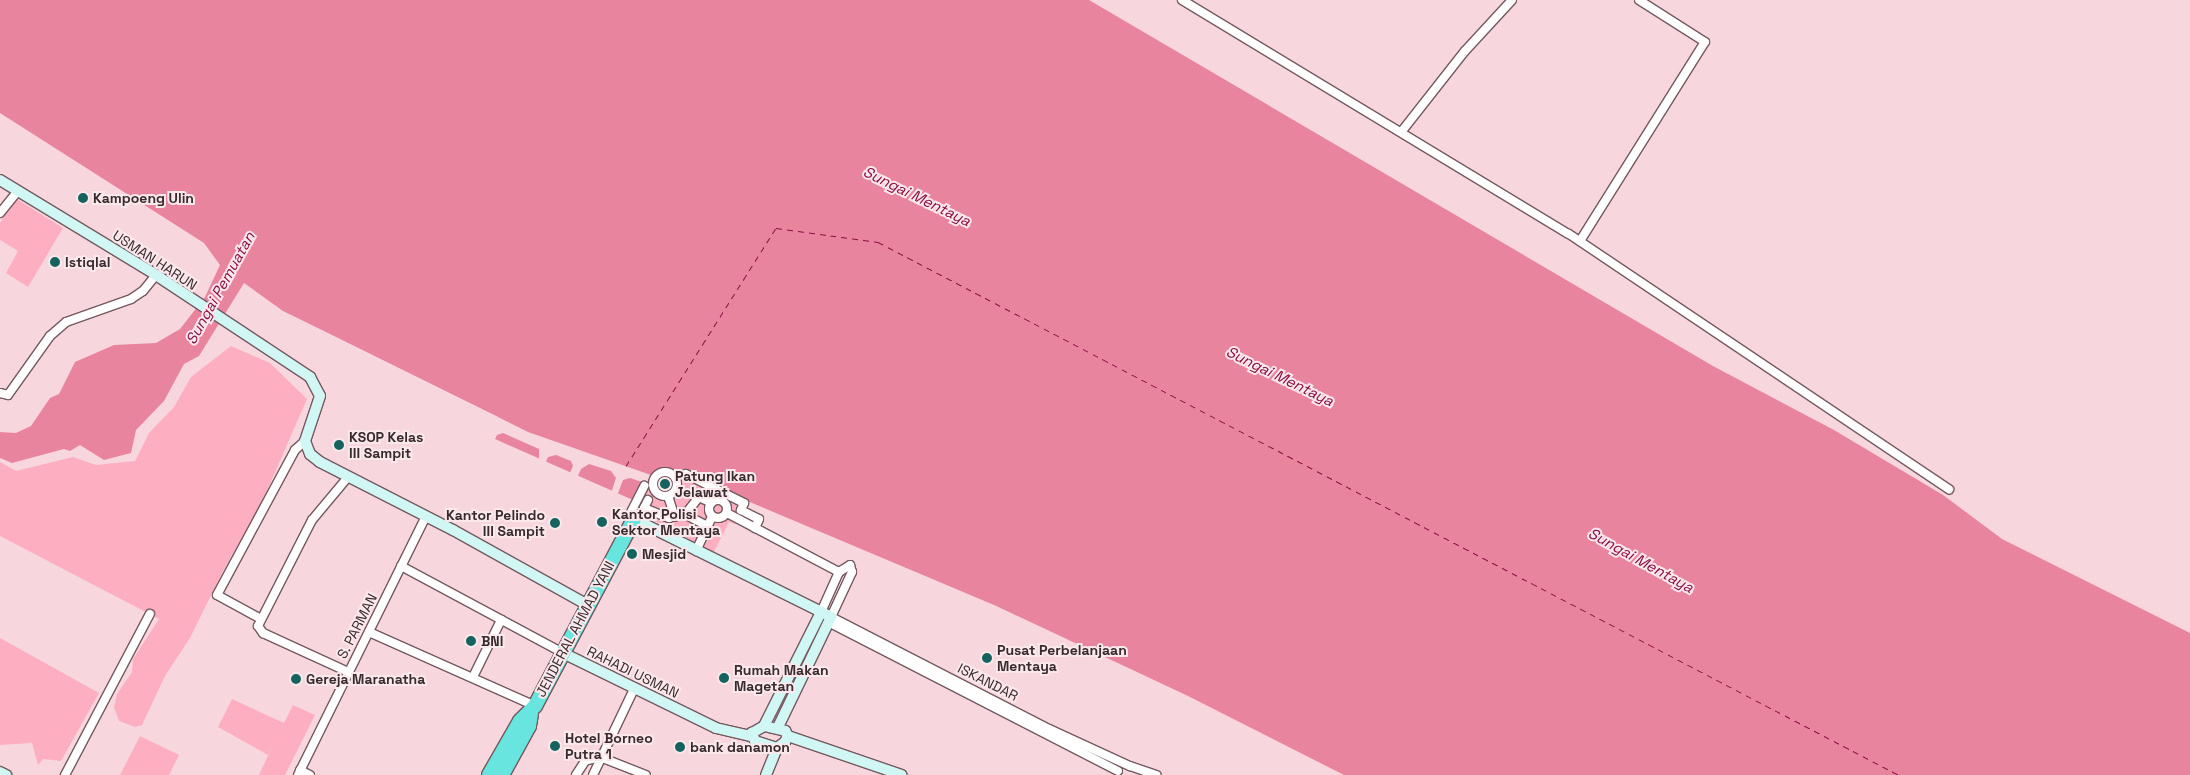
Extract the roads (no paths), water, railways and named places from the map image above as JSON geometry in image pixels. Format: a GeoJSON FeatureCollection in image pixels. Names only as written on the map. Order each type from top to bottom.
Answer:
{"type":"FeatureCollection","features":[{"type":"Feature","properties":{"kind":"highway","name":"JENDERAL AHMAD YANI"},"geometry":{"type":"LineString","coordinates":[[502,775],[529,726],[533,709],[631,518]]}},
{"type":"Feature","properties":{"kind":"highway","name":"JENDERAL AHMAD YANI"},"geometry":{"type":"LineString","coordinates":[[489,775],[520,721],[533,709]]}},
{"type":"Feature","properties":{"kind":"street"},"geometry":{"type":"LineString","coordinates":[[1182,0],[1402,131],[1580,241],[1949,489]]}},
{"type":"Feature","properties":{"kind":"street"},"geometry":{"type":"LineString","coordinates":[[1402,131],[1464,51],[1512,0]]}},
{"type":"Feature","properties":{"kind":"street"},"geometry":{"type":"LineString","coordinates":[[1580,241],[1705,42],[1639,0]]}},
{"type":"Feature","properties":{"kind":"street","name":"USMAN HARUN"},"geometry":{"type":"LineString","coordinates":[[0,180],[156,275],[179,293],[289,361],[310,377],[318,387],[318,405],[305,441]]}},
{"type":"Feature","properties":{"kind":"street"},"geometry":{"type":"LineString","coordinates":[[0,213],[18,191]]}},
{"type":"Feature","properties":{"kind":"street"},"geometry":{"type":"LineString","coordinates":[[0,393],[8,395],[50,336],[66,322],[136,296],[156,275]]}},
{"type":"Feature","properties":{"kind":"street"},"geometry":{"type":"LineString","coordinates":[[261,619],[217,595],[295,450],[305,441],[310,454],[348,477],[426,516],[588,605]]}},
{"type":"Feature","properties":{"kind":"street"},"geometry":{"type":"LineString","coordinates":[[686,474],[744,503],[741,510],[759,519],[755,528]]}},
{"type":"Feature","properties":{"kind":"street"},"geometry":{"type":"LineString","coordinates":[[348,477],[312,520],[261,619],[259,631],[348,672]]}},
{"type":"Feature","properties":{"kind":"street"},"geometry":{"type":"LineString","coordinates":[[631,518],[644,486]]}},
{"type":"Feature","properties":{"kind":"street"},"geometry":{"type":"LineString","coordinates":[[668,496],[675,517]]}},
{"type":"Feature","properties":{"kind":"street"},"geometry":{"type":"LineString","coordinates":[[648,500],[644,508],[659,516],[675,517],[684,514],[699,497],[712,503],[723,501],[727,513],[840,572]]}},
{"type":"Feature","properties":{"kind":"street"},"geometry":{"type":"LineString","coordinates":[[712,503],[709,511],[712,516],[722,518],[727,513]]}},
{"type":"Feature","properties":{"kind":"street"},"geometry":{"type":"LineString","coordinates":[[684,514],[708,526]]}},
{"type":"Feature","properties":{"kind":"street","name":"S. PARMAN"},"geometry":{"type":"LineString","coordinates":[[299,773],[426,516]]}},
{"type":"Feature","properties":{"kind":"street"},"geometry":{"type":"LineString","coordinates":[[696,551],[712,516]]}},
{"type":"Feature","properties":{"kind":"street","name":"ISKANDAR"},"geometry":{"type":"LineString","coordinates":[[631,518],[1049,729],[1130,766],[1156,775]]}},
{"type":"Feature","properties":{"kind":"street"},"geometry":{"type":"LineString","coordinates":[[764,726],[840,572],[850,565],[852,572],[778,727]]}},
{"type":"Feature","properties":{"kind":"street","name":"RAHADI USMAN"},"geometry":{"type":"LineString","coordinates":[[401,566],[634,689],[716,728],[751,736],[758,743],[777,748]]}},
{"type":"Feature","properties":{"kind":"street"},"geometry":{"type":"LineString","coordinates":[[65,775],[150,614]]}},
{"type":"Feature","properties":{"kind":"street","name":"ISKANDAR"},"geometry":{"type":"LineString","coordinates":[[830,619],[1117,773]]}},
{"type":"Feature","properties":{"kind":"street"},"geometry":{"type":"LineString","coordinates":[[473,677],[501,620]]}},
{"type":"Feature","properties":{"kind":"street"},"geometry":{"type":"LineString","coordinates":[[369,632],[473,677],[533,709]]}},
{"type":"Feature","properties":{"kind":"street"},"geometry":{"type":"LineString","coordinates":[[593,775],[634,689]]}},
{"type":"Feature","properties":{"kind":"street"},"geometry":{"type":"LineString","coordinates":[[751,736],[755,729],[764,726],[778,727],[788,736],[902,775]]}},
{"type":"Feature","properties":{"kind":"street"},"geometry":{"type":"LineString","coordinates":[[766,775],[777,748],[788,736]]}},
{"type":"Feature","properties":{"kind":"street"},"geometry":{"type":"LineString","coordinates":[[576,775],[585,762],[600,757],[646,775]]}},
{"type":"Feature","properties":{"kind":"street"},"geometry":{"type":"LineString","coordinates":[[1117,773],[1130,766]]}},
{"type":"Feature","properties":{"kind":"street"},"geometry":{"type":"LineString","coordinates":[[0,772],[6,775]]}},
{"type":"Feature","properties":{"kind":"street"},"geometry":{"type":"LineString","coordinates":[[299,773],[310,775]]}},
{"type":"Feature","properties":{"kind":"water"},"geometry":{"type":"Polygon","coordinates":[[[0,0],[1089,0],[1713,366],[1834,430],[1943,495],[2002,539],[2190,633],[2190,775],[1344,775],[1188,696],[994,605],[669,468],[656,471],[648,486],[641,483],[633,500],[495,439],[498,417],[283,311],[244,283],[199,356],[184,364],[164,401],[136,430],[131,453],[104,460],[80,445],[70,451],[64,449],[12,463],[0,458],[0,432],[16,433],[31,426],[50,398],[59,394],[75,362],[114,345],[156,343],[180,329],[205,297],[220,265],[204,243],[0,113],[0,0]]]}},
{"type":"Feature","properties":{"kind":"place","name":"Kampoeng Ulin"},"geometry":{"type":"Point","coordinates":[83,198]}},
{"type":"Feature","properties":{"kind":"place","name":"Istiqlal"},"geometry":{"type":"Point","coordinates":[55,262]}},
{"type":"Feature","properties":{"kind":"place","name":"KSOP Kelas III Sampit"},"geometry":{"type":"Point","coordinates":[339,445]}},
{"type":"Feature","properties":{"kind":"place","name":"Patung Ikan Jelawat"},"geometry":{"type":"Point","coordinates":[665,484]}},
{"type":"Feature","properties":{"kind":"place","name":"Kantor Polisi Sektor Mentaya"},"geometry":{"type":"Point","coordinates":[602,522]}},
{"type":"Feature","properties":{"kind":"place","name":"Kantor Pelindo III Sampit"},"geometry":{"type":"Point","coordinates":[555,523]}},
{"type":"Feature","properties":{"kind":"place","name":"Mesjid"},"geometry":{"type":"Point","coordinates":[632,554]}},
{"type":"Feature","properties":{"kind":"place","name":"BNI"},"geometry":{"type":"Point","coordinates":[471,641]}},
{"type":"Feature","properties":{"kind":"place","name":"Pusat Perbelanjaan Mentaya"},"geometry":{"type":"Point","coordinates":[987,658]}},
{"type":"Feature","properties":{"kind":"place","name":"Rumah Makan Magetan"},"geometry":{"type":"Point","coordinates":[724,678]}},
{"type":"Feature","properties":{"kind":"place","name":"Gereja Maranatha"},"geometry":{"type":"Point","coordinates":[296,679]}},
{"type":"Feature","properties":{"kind":"place","name":"Hotel Borneo Putra 1"},"geometry":{"type":"Point","coordinates":[555,746]}},
{"type":"Feature","properties":{"kind":"place","name":"bank danamon"},"geometry":{"type":"Point","coordinates":[680,747]}},
{"type":"Feature","properties":{"kind":"water label","name":"Sungai Mentaya"},"geometry":{"type":"Point","coordinates":[917,196]}},
{"type":"Feature","properties":{"kind":"water label","name":"Sungai Pemuatan"},"geometry":{"type":"Point","coordinates":[220,288]}},
{"type":"Feature","properties":{"kind":"water label","name":"Sungai Mentaya"},"geometry":{"type":"Point","coordinates":[1280,376]}},
{"type":"Feature","properties":{"kind":"water label","name":"Sungai Mentaya"},"geometry":{"type":"Point","coordinates":[1641,560]}}]}
